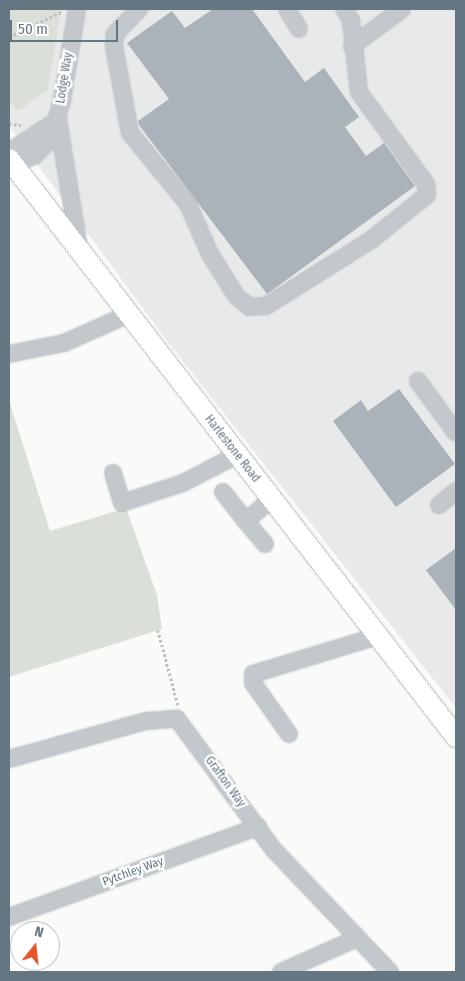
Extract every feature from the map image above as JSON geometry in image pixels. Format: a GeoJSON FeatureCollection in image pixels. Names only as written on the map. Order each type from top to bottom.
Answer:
{"type":"FeatureCollection","features":[{"type":"Feature","properties":{"kind":"main road","name":"Harlestone Road"},"geometry":{"type":"LineString","coordinates":[[10,158],[237,456],[456,737]]}},
{"type":"Feature","properties":{"kind":"street"},"geometry":{"type":"LineString","coordinates":[[139,9],[116,34],[114,46],[130,133],[188,204],[210,254],[237,297],[250,307],[266,306],[355,250],[427,195],[426,184],[359,92],[352,46],[352,20],[344,9]]}},
{"type":"Feature","properties":{"kind":"street"},"geometry":{"type":"LineString","coordinates":[[287,9],[299,29]]}},
{"type":"Feature","properties":{"kind":"street"},"geometry":{"type":"LineString","coordinates":[[352,46],[402,9]]}},
{"type":"Feature","properties":{"kind":"street","name":"Lodge Way"},"geometry":{"type":"LineString","coordinates":[[58,120],[70,10]]}},
{"type":"Feature","properties":{"kind":"street"},"geometry":{"type":"LineString","coordinates":[[10,158],[34,156],[51,139],[58,120]]}},
{"type":"Feature","properties":{"kind":"street"},"geometry":{"type":"LineString","coordinates":[[58,120],[79,249]]}},
{"type":"Feature","properties":{"kind":"street"},"geometry":{"type":"LineString","coordinates":[[9,354],[64,343],[129,314]]}},
{"type":"Feature","properties":{"kind":"street"},"geometry":{"type":"LineString","coordinates":[[418,381],[456,433]]}},
{"type":"Feature","properties":{"kind":"street"},"geometry":{"type":"LineString","coordinates":[[113,473],[122,503],[183,483],[237,456]]}},
{"type":"Feature","properties":{"kind":"street"},"geometry":{"type":"LineString","coordinates":[[438,504],[456,491]]}},
{"type":"Feature","properties":{"kind":"street"},"geometry":{"type":"LineString","coordinates":[[223,492],[265,544]]}},
{"type":"Feature","properties":{"kind":"street"},"geometry":{"type":"LineString","coordinates":[[246,521],[271,499]]}},
{"type":"Feature","properties":{"kind":"street"},"geometry":{"type":"LineString","coordinates":[[289,734],[252,683],[253,674],[378,636]]}},
{"type":"Feature","properties":{"kind":"street"},"geometry":{"type":"LineString","coordinates":[[9,758],[146,721],[177,719]]}},
{"type":"Feature","properties":{"kind":"street","name":"Grafton Way"},"geometry":{"type":"LineString","coordinates":[[177,719],[258,827],[355,939],[390,972]]}},
{"type":"Feature","properties":{"kind":"street","name":"Pytchley Way"},"geometry":{"type":"LineString","coordinates":[[9,917],[258,827]]}},
{"type":"Feature","properties":{"kind":"street"},"geometry":{"type":"LineString","coordinates":[[281,972],[355,939]]}},
{"type":"Feature","properties":{"kind":"path"},"geometry":{"type":"LineString","coordinates":[[9,37],[70,10]]}},
{"type":"Feature","properties":{"kind":"path"},"geometry":{"type":"LineString","coordinates":[[158,630],[176,691],[177,719]]}},
{"type":"Feature","properties":{"kind":"shaded area"},"geometry":{"type":"Polygon","coordinates":[[[9,9],[456,9],[456,708],[164,337],[9,126],[9,9]]]}},
{"type":"Feature","properties":{"kind":"shaded area"},"geometry":{"type":"Polygon","coordinates":[[[9,9],[61,9],[48,90],[18,111],[9,102],[9,9]]]}},
{"type":"Feature","properties":{"kind":"shaded area"},"geometry":{"type":"Polygon","coordinates":[[[9,400],[50,531],[126,508],[157,595],[162,629],[9,677],[9,400]]]}},
{"type":"Feature","properties":{"kind":"building"},"geometry":{"type":"Polygon","coordinates":[[[213,9],[252,9],[305,82],[324,68],[359,117],[345,127],[366,156],[384,143],[415,186],[267,294],[139,125],[138,121],[169,99],[127,43],[172,11],[185,28],[213,9]]]}},
{"type":"Feature","properties":{"kind":"building"},"geometry":{"type":"Polygon","coordinates":[[[399,389],[455,464],[396,507],[333,421],[361,400],[368,411],[399,389]]]}},
{"type":"Feature","properties":{"kind":"building"},"geometry":{"type":"Polygon","coordinates":[[[456,548],[456,610],[426,570],[456,548]]]}}]}
